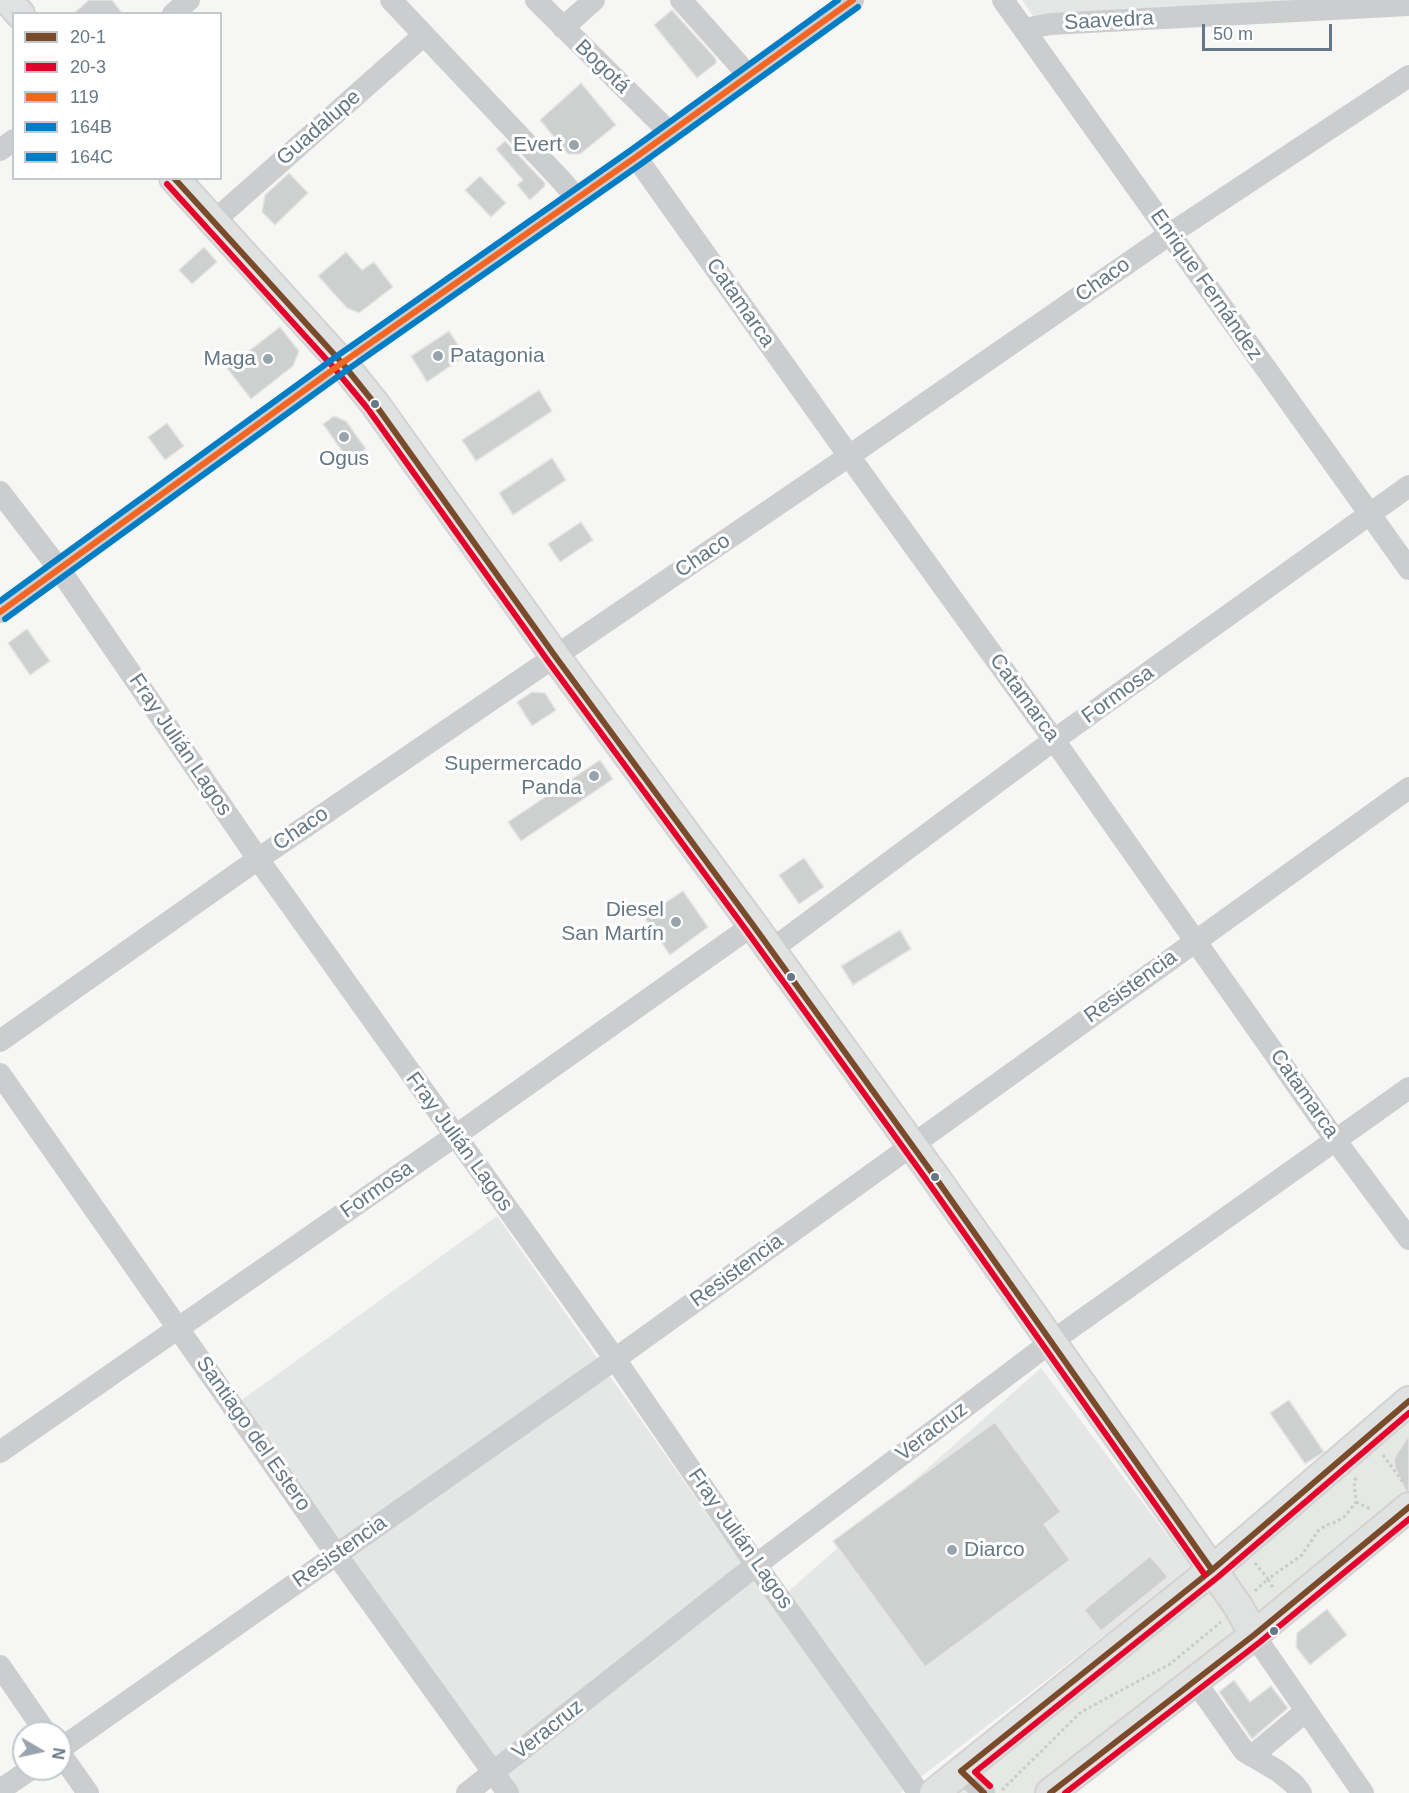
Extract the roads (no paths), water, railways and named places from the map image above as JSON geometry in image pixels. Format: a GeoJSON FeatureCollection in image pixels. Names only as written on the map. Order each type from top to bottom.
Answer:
{"type":"FeatureCollection","features":[{"type":"Feature","properties":{"kind":"main road"},"geometry":{"type":"LineString","coordinates":[[8,0],[18,12]]}},
{"type":"Feature","properties":{"kind":"main road"},"geometry":{"type":"LineString","coordinates":[[176,180],[342,363],[375,404],[555,656],[911,1145],[1238,1606],[1254,1635]]}},
{"type":"Feature","properties":{"kind":"main road"},"geometry":{"type":"LineString","coordinates":[[934,1793],[1212,1570],[1409,1401]]}},
{"type":"Feature","properties":{"kind":"main road"},"geometry":{"type":"LineString","coordinates":[[1050,1793],[1254,1635],[1401,1508]]}},
{"type":"Feature","properties":{"kind":"street"},"geometry":{"type":"LineString","coordinates":[[175,12],[189,0]]}},
{"type":"Feature","properties":{"kind":"street"},"geometry":{"type":"LineString","coordinates":[[391,0],[576,198]]}},
{"type":"Feature","properties":{"kind":"street","name":"Bogotá"},"geometry":{"type":"LineString","coordinates":[[536,0],[670,133]]}},
{"type":"Feature","properties":{"kind":"street"},"geometry":{"type":"LineString","coordinates":[[562,28],[594,0]]}},
{"type":"Feature","properties":{"kind":"street"},"geometry":{"type":"LineString","coordinates":[[681,0],[749,76]]}},
{"type":"Feature","properties":{"kind":"street"},"geometry":{"type":"LineString","coordinates":[[0,612],[342,363],[670,133],[853,0]]}},
{"type":"Feature","properties":{"kind":"street","name":"Enrique Fernández"},"geometry":{"type":"LineString","coordinates":[[1003,0],[1409,569]]}},
{"type":"Feature","properties":{"kind":"street","name":"Saavedra"},"geometry":{"type":"LineString","coordinates":[[1024,29],[1051,24],[1409,4]]}},
{"type":"Feature","properties":{"kind":"street","name":"Guadalupe"},"geometry":{"type":"LineString","coordinates":[[214,221],[424,35]]}},
{"type":"Feature","properties":{"kind":"street","name":"Chaco"},"geometry":{"type":"LineString","coordinates":[[0,1041],[258,859],[1170,234],[1408,77]]}},
{"type":"Feature","properties":{"kind":"street","name":"Catamarca"},"geometry":{"type":"LineString","coordinates":[[636,157],[1054,740],[1336,1141],[1409,1239]]}},
{"type":"Feature","properties":{"kind":"street","name":"Formosa"},"geometry":{"type":"LineString","coordinates":[[771,950],[1054,740],[1409,486]]}},
{"type":"Feature","properties":{"kind":"street","name":"Fray Julián Lagos"},"geometry":{"type":"LineString","coordinates":[[0,492],[60,570],[258,859],[615,1359],[756,1565],[919,1793]]}},
{"type":"Feature","properties":{"kind":"street","name":"Resistencia"},"geometry":{"type":"LineString","coordinates":[[72,1742],[615,1359],[1409,788]]}},
{"type":"Feature","properties":{"kind":"street","name":"Formosa"},"geometry":{"type":"LineString","coordinates":[[0,1452],[455,1136],[753,925]]}},
{"type":"Feature","properties":{"kind":"street","name":"Santiago del Estero"},"geometry":{"type":"LineString","coordinates":[[0,1074],[336,1554],[508,1793]]}},
{"type":"Feature","properties":{"kind":"street","name":"Veracruz"},"geometry":{"type":"LineString","coordinates":[[467,1793],[756,1565],[1051,1342],[1409,1088]]}},
{"type":"Feature","properties":{"kind":"street"},"geometry":{"type":"LineString","coordinates":[[1254,1635],[1363,1793]]}},
{"type":"Feature","properties":{"kind":"street"},"geometry":{"type":"LineString","coordinates":[[0,1666],[38,1721]]}},
{"type":"Feature","properties":{"kind":"street"},"geometry":{"type":"LineString","coordinates":[[1195,1681],[1244,1751],[1278,1771],[1301,1793]]}},
{"type":"Feature","properties":{"kind":"street"},"geometry":{"type":"LineString","coordinates":[[1252,1755],[1306,1711]]}},
{"type":"Feature","properties":{"kind":"street"},"geometry":{"type":"LineString","coordinates":[[72,1769],[88,1793]]}},
{"type":"Feature","properties":{"kind":"street"},"geometry":{"type":"LineString","coordinates":[[961,1771],[984,1793]]}},
{"type":"Feature","properties":{"kind":"street"},"geometry":{"type":"LineString","coordinates":[[0,1790],[13,1781]]}},
{"type":"Feature","properties":{"kind":"place","name":"Evert"},"geometry":{"type":"Point","coordinates":[574,145]}},
{"type":"Feature","properties":{"kind":"place","name":"Patagonia"},"geometry":{"type":"Point","coordinates":[438,356]}},
{"type":"Feature","properties":{"kind":"place","name":"Maga"},"geometry":{"type":"Point","coordinates":[268,359]}},
{"type":"Feature","properties":{"kind":"place","name":"Ogus"},"geometry":{"type":"Point","coordinates":[344,437]}},
{"type":"Feature","properties":{"kind":"place","name":"Supermercado Panda"},"geometry":{"type":"Point","coordinates":[594,776]}},
{"type":"Feature","properties":{"kind":"place","name":"Diesel San Martín"},"geometry":{"type":"Point","coordinates":[676,922]}},
{"type":"Feature","properties":{"kind":"place","name":"Diarco"},"geometry":{"type":"Point","coordinates":[952,1550]}}]}
